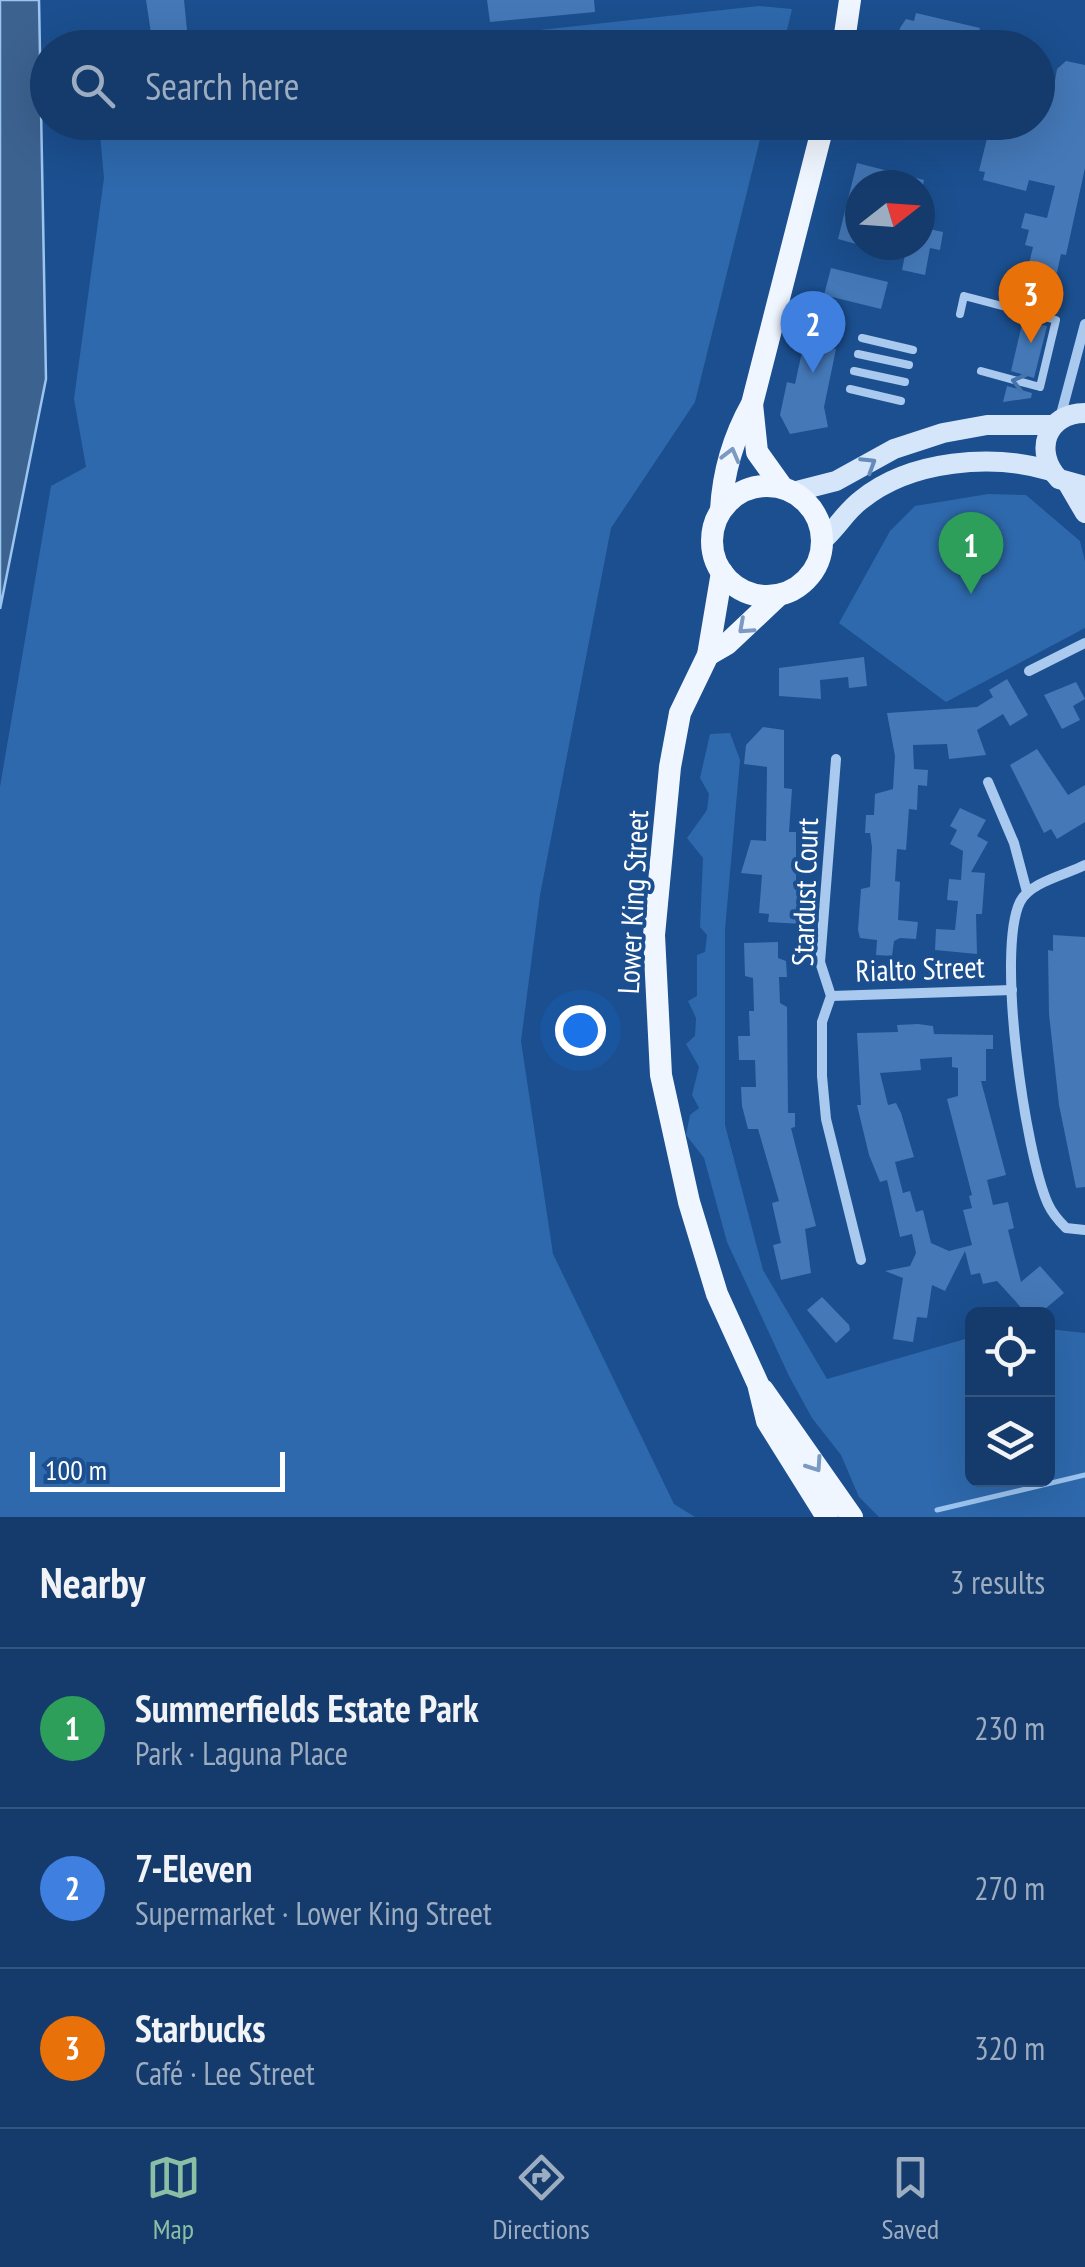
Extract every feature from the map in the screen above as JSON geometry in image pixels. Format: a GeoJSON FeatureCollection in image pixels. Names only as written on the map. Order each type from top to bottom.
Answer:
{"type":"FeatureCollection","features":[{"type":"Feature","properties":{"kind":"main road"},"geometry":{"type":"LineString","coordinates":[[845,30],[850,0]]}},
{"type":"Feature","properties":{"kind":"main road"},"geometry":{"type":"LineString","coordinates":[[819,140],[752,404],[739,428],[712,541],[722,572],[747,592],[780,595],[806,581],[815,569],[823,540],[860,500],[895,478],[986,462],[1068,481]]}},
{"type":"Feature","properties":{"kind":"main road"},"geometry":{"type":"LineString","coordinates":[[752,404],[757,452],[788,490],[814,512],[823,540]]}},
{"type":"Feature","properties":{"kind":"main road"},"geometry":{"type":"LineString","coordinates":[[722,510],[754,487],[788,490],[836,481],[894,449],[943,432],[987,425],[1057,422],[1085,413]]}},
{"type":"Feature","properties":{"kind":"main road"},"geometry":{"type":"LineString","coordinates":[[1057,422],[1044,453],[1068,481],[1085,513]]}},
{"type":"Feature","properties":{"kind":"main road","name":"Lower King Street"},"geometry":{"type":"LineString","coordinates":[[722,572],[708,655],[680,713],[670,767],[654,935],[661,1075],[688,1202],[721,1304],[758,1384],[852,1517]]}},
{"type":"Feature","properties":{"kind":"main road","name":"Lower King Street"},"geometry":{"type":"LineString","coordinates":[[708,655],[727,644],[780,595]]}},
{"type":"Feature","properties":{"kind":"main road","name":"Lower King Street"},"geometry":{"type":"LineString","coordinates":[[758,1384],[766,1421],[828,1517]]}},
{"type":"Feature","properties":{"kind":"street"},"geometry":{"type":"LineString","coordinates":[[1057,422],[1085,324]]}},
{"type":"Feature","properties":{"kind":"street"},"geometry":{"type":"LineString","coordinates":[[1029,672],[1085,643]]}},
{"type":"Feature","properties":{"kind":"street","name":"Stardust Court"},"geometry":{"type":"LineString","coordinates":[[836,759],[820,962],[831,996],[822,1029],[826,1119],[861,1260]]}},
{"type":"Feature","properties":{"kind":"street"},"geometry":{"type":"LineString","coordinates":[[988,782],[1014,842],[1027,892]]}},
{"type":"Feature","properties":{"kind":"street"},"geometry":{"type":"LineString","coordinates":[[1085,865],[1027,892],[1017,913],[1012,990],[1024,1107],[1042,1187],[1060,1221],[1072,1230],[1085,1230]]}},
{"type":"Feature","properties":{"kind":"street","name":"Rialto Street"},"geometry":{"type":"LineString","coordinates":[[831,996],[1012,990]]}},
{"type":"Feature","properties":{"kind":"lane"},"geometry":{"type":"LineString","coordinates":[[960,314],[964,296],[1056,320],[1040,387],[982,371]]}},
{"type":"Feature","properties":{"kind":"lane"},"geometry":{"type":"LineString","coordinates":[[862,338],[913,350]]}},
{"type":"Feature","properties":{"kind":"lane"},"geometry":{"type":"LineString","coordinates":[[858,354],[910,366]]}},
{"type":"Feature","properties":{"kind":"lane"},"geometry":{"type":"LineString","coordinates":[[854,371],[905,382]]}},
{"type":"Feature","properties":{"kind":"lane"},"geometry":{"type":"LineString","coordinates":[[850,390],[900,401]]}},
{"type":"Feature","properties":{"kind":"shaded area"},"geometry":{"type":"Polygon","coordinates":[[[0,0],[39,0],[40,30],[30,30],[30,140],[42,140],[46,379],[0,609],[0,0]]]}},
{"type":"Feature","properties":{"kind":"shaded area"},"geometry":{"type":"Polygon","coordinates":[[[759,6],[792,9],[787,30],[539,30],[759,6]]]}},
{"type":"Feature","properties":{"kind":"shaded area"},"geometry":{"type":"Polygon","coordinates":[[[101,140],[760,140],[695,402],[611,528],[540,895],[521,1041],[553,1254],[674,1504],[695,1517],[0,1517],[0,787],[51,486],[86,467],[74,399],[104,178],[101,140]]]}},
{"type":"Feature","properties":{"kind":"shaded area"},"geometry":{"type":"Polygon","coordinates":[[[988,494],[1026,495],[1080,541],[1085,561],[1085,628],[946,702],[839,623],[890,531],[915,506],[988,494]]]}},
{"type":"Feature","properties":{"kind":"shaded area"},"geometry":{"type":"Polygon","coordinates":[[[730,733],[740,760],[725,930],[725,1125],[763,1270],[827,1379],[965,1339],[965,1487],[1055,1487],[1055,1330],[1085,1333],[1085,1517],[879,1517],[859,1497],[841,1455],[812,1418],[789,1376],[727,1242],[704,1158],[686,1135],[690,1115],[699,1108],[692,1095],[699,1067],[686,1044],[695,1036],[696,1018],[688,1001],[697,996],[697,955],[705,952],[707,935],[700,927],[703,858],[687,838],[707,810],[709,794],[700,778],[710,734],[730,733]]]}},
{"type":"Feature","properties":{"kind":"building"},"geometry":{"type":"Polygon","coordinates":[[[146,0],[184,0],[187,30],[151,30],[146,0]]]}},
{"type":"Feature","properties":{"kind":"building"},"geometry":{"type":"Polygon","coordinates":[[[487,0],[594,0],[595,12],[490,22],[487,0]]]}},
{"type":"Feature","properties":{"kind":"building"},"geometry":{"type":"Polygon","coordinates":[[[916,13],[980,28],[900,30],[906,19],[914,21],[916,13]]]}},
{"type":"Feature","properties":{"kind":"building"},"geometry":{"type":"Polygon","coordinates":[[[1066,61],[1085,65],[1085,168],[1066,255],[1061,254],[1055,281],[1060,282],[1056,299],[1023,289],[1033,247],[1025,245],[1029,230],[1021,228],[1025,213],[1047,218],[1055,186],[1029,180],[1026,191],[983,180],[985,172],[979,171],[987,140],[1055,140],[1057,69],[1066,61]]]}},
{"type":"Feature","properties":{"kind":"building"},"geometry":{"type":"Polygon","coordinates":[[[857,163],[885,170],[855,170],[857,163]]]}},
{"type":"Feature","properties":{"kind":"building"},"geometry":{"type":"Polygon","coordinates":[[[845,211],[845,241],[838,239],[845,211]]]}},
{"type":"Feature","properties":{"kind":"building"},"geometry":{"type":"Polygon","coordinates":[[[935,230],[943,232],[940,250],[935,249],[935,230]]]}},
{"type":"Feature","properties":{"kind":"building"},"geometry":{"type":"Polygon","coordinates":[[[904,260],[928,260],[925,275],[902,270],[904,260]]]}},
{"type":"Feature","properties":{"kind":"building"},"geometry":{"type":"Polygon","coordinates":[[[831,268],[888,282],[881,309],[824,295],[831,268]]]}},
{"type":"Feature","properties":{"kind":"building"},"geometry":{"type":"Polygon","coordinates":[[[1023,320],[1047,326],[1034,378],[1011,371],[1023,320]]]}},
{"type":"Feature","properties":{"kind":"building"},"geometry":{"type":"Polygon","coordinates":[[[806,333],[826,337],[824,346],[836,349],[824,407],[828,427],[790,434],[780,415],[787,382],[795,384],[806,333]]]}},
{"type":"Feature","properties":{"kind":"building"},"geometry":{"type":"Polygon","coordinates":[[[1007,386],[1032,393],[1031,398],[1003,402],[1007,386]]]}},
{"type":"Feature","properties":{"kind":"building"},"geometry":{"type":"Polygon","coordinates":[[[864,657],[867,686],[849,688],[848,677],[820,680],[821,699],[779,696],[779,668],[864,657]]]}},
{"type":"Feature","properties":{"kind":"building"},"geometry":{"type":"Polygon","coordinates":[[[1007,679],[1028,715],[1010,726],[1003,714],[977,730],[986,755],[949,759],[947,744],[913,745],[914,769],[928,770],[927,786],[918,785],[917,810],[909,809],[906,850],[897,849],[895,881],[900,882],[898,920],[918,922],[916,939],[894,941],[892,956],[876,955],[877,940],[860,938],[858,930],[861,889],[870,887],[872,847],[870,833],[865,833],[866,815],[874,815],[875,794],[893,789],[895,756],[887,713],[977,707],[993,697],[989,690],[1007,679]]]}},
{"type":"Feature","properties":{"kind":"building"},"geometry":{"type":"Polygon","coordinates":[[[1076,682],[1085,699],[1073,706],[1080,720],[1062,729],[1044,695],[1076,682]]]}},
{"type":"Feature","properties":{"kind":"building"},"geometry":{"type":"Polygon","coordinates":[[[763,727],[784,730],[784,788],[792,789],[789,832],[796,832],[796,886],[805,886],[802,924],[768,922],[769,914],[759,913],[762,875],[741,873],[751,840],[766,841],[767,767],[744,764],[746,745],[763,727]]]}},
{"type":"Feature","properties":{"kind":"building"},"geometry":{"type":"Polygon","coordinates":[[[1037,749],[1068,795],[1085,785],[1085,822],[1057,839],[1051,829],[1044,833],[1010,765],[1037,749]]]}},
{"type":"Feature","properties":{"kind":"building"},"geometry":{"type":"Polygon","coordinates":[[[960,808],[986,820],[977,836],[988,842],[971,872],[985,873],[982,914],[976,914],[977,954],[935,950],[936,929],[955,930],[958,901],[947,900],[949,879],[961,880],[963,851],[950,844],[957,830],[950,826],[960,808]]]}},
{"type":"Feature","properties":{"kind":"building"},"geometry":{"type":"Polygon","coordinates":[[[1053,935],[1085,937],[1085,1187],[1076,1188],[1059,1105],[1049,1014],[1048,950],[1053,951],[1053,935]]]}},
{"type":"Feature","properties":{"kind":"building"},"geometry":{"type":"Polygon","coordinates":[[[778,942],[778,958],[786,961],[787,977],[779,977],[780,1003],[787,1007],[788,1113],[795,1113],[795,1127],[791,1128],[816,1226],[805,1229],[811,1273],[781,1280],[773,1245],[781,1243],[772,1203],[779,1201],[758,1129],[748,1129],[742,1106],[741,1087],[756,1087],[755,1060],[739,1060],[738,1036],[750,1036],[749,1011],[754,1011],[753,978],[745,976],[744,943],[778,942]]]}},
{"type":"Feature","properties":{"kind":"building"},"geometry":{"type":"Polygon","coordinates":[[[918,1024],[933,1026],[934,1034],[993,1035],[993,1049],[986,1049],[986,1081],[981,1081],[1006,1175],[987,1180],[993,1205],[1008,1202],[1014,1228],[1008,1230],[1021,1282],[1040,1266],[1064,1293],[1047,1307],[1021,1307],[997,1281],[983,1284],[980,1273],[971,1275],[965,1251],[945,1291],[932,1285],[927,1318],[917,1317],[913,1342],[893,1339],[903,1278],[885,1271],[910,1266],[916,1253],[912,1234],[900,1237],[887,1180],[880,1182],[869,1155],[857,1105],[861,1105],[857,1033],[898,1032],[897,1025],[918,1024]],[[952,1057],[920,1059],[921,1070],[880,1073],[888,1105],[896,1103],[901,1113],[914,1157],[895,1162],[903,1193],[910,1191],[916,1212],[923,1210],[931,1243],[949,1251],[972,1245],[963,1210],[972,1208],[972,1195],[947,1099],[958,1096],[958,1068],[952,1067],[952,1057]]]}},
{"type":"Feature","properties":{"kind":"building"},"geometry":{"type":"Polygon","coordinates":[[[822,1297],[849,1325],[850,1330],[836,1343],[807,1310],[822,1297]]]}},
{"type":"Feature","properties":{"kind":"waterway"},"geometry":{"type":"LineString","coordinates":[[937,1510],[1085,1475]]}},
{"type":"Feature","properties":{"kind":"place","name":"Starbucks"},"geometry":{"type":"Point","coordinates":[1031,343]}},
{"type":"Feature","properties":{"kind":"place","name":"7-Eleven"},"geometry":{"type":"Point","coordinates":[813,373]}},
{"type":"Feature","properties":{"kind":"place","name":"Summerfields Estate Park"},"geometry":{"type":"Point","coordinates":[971,594]}}]}
